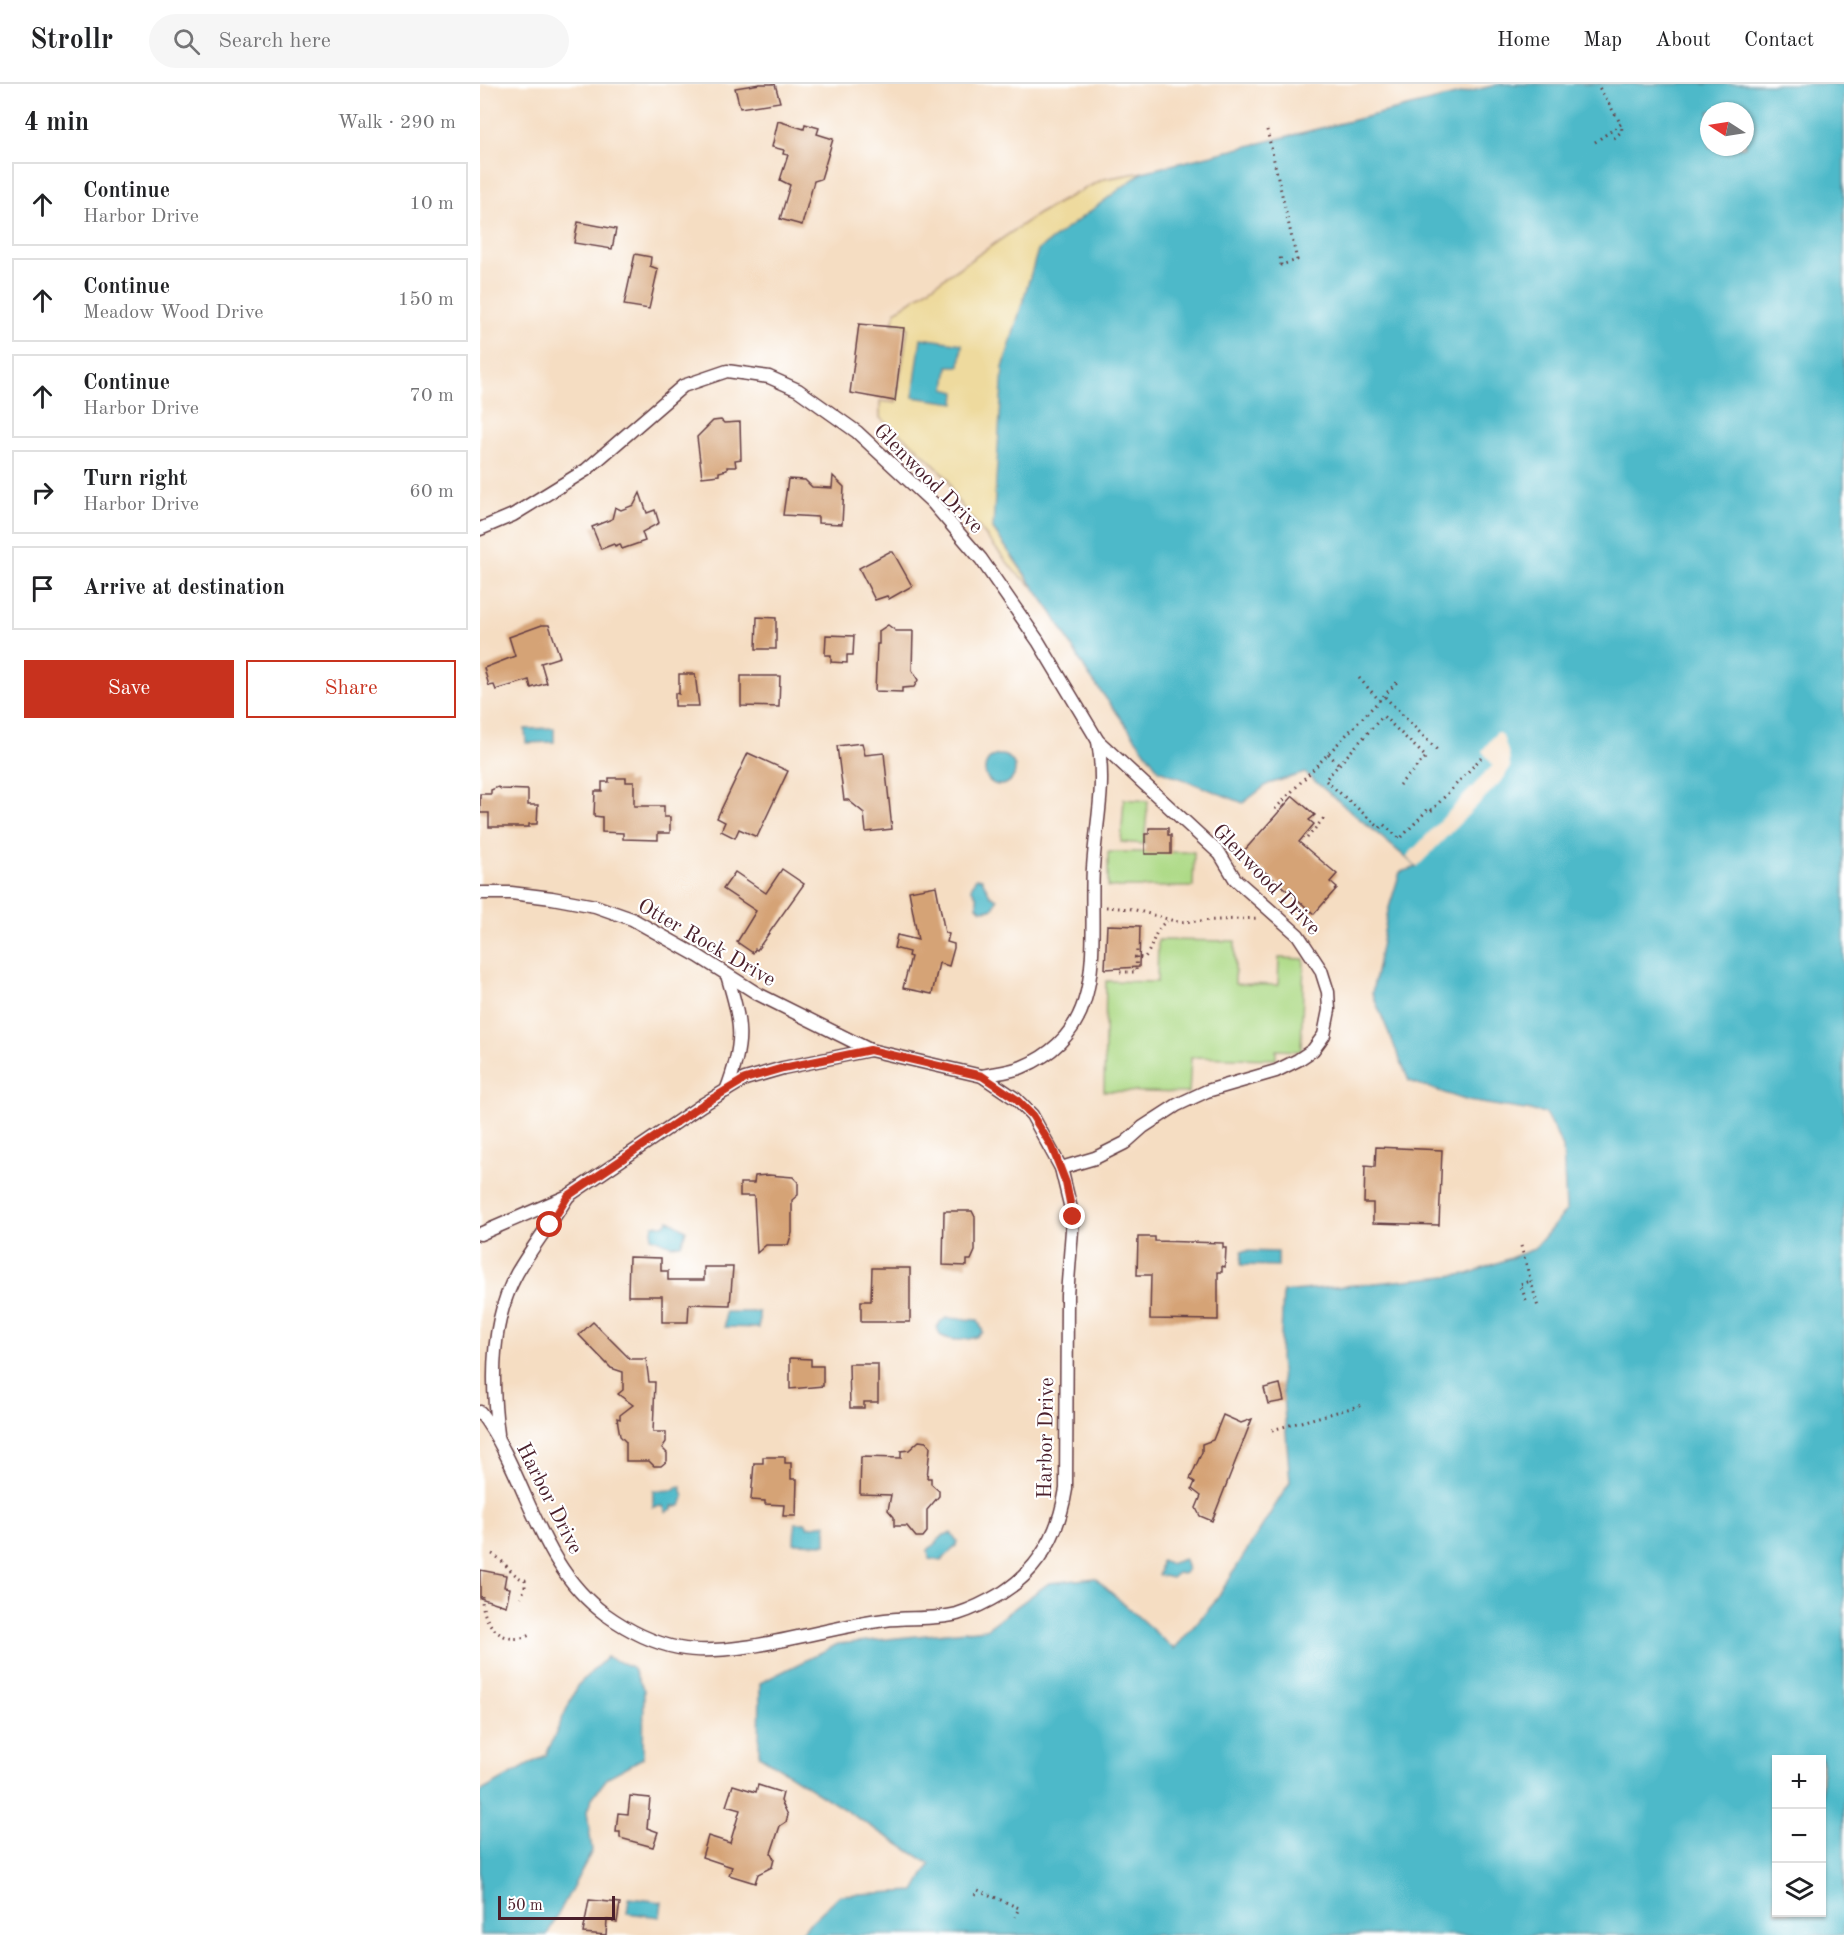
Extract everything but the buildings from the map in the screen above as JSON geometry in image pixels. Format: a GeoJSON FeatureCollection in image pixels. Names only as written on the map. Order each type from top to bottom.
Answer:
{"type":"FeatureCollection","features":[{"type":"Feature","properties":{"kind":"street","name":"Glenwood Drive"},"geometry":{"type":"LineString","coordinates":[[480,529],[513,515],[586,470],[683,386],[705,376],[727,371],[769,377],[798,390],[857,432],[932,502],[981,559],[1029,627],[1098,741],[1220,854],[1235,879],[1307,946],[1321,970],[1328,992],[1328,1021],[1324,1035],[1313,1050],[1276,1071],[1207,1090],[1177,1105],[1143,1127],[1125,1143],[1095,1158],[1061,1168]]}},
{"type":"Feature","properties":{"kind":"street","name":"Glenwood Drive"},"geometry":{"type":"LineString","coordinates":[[982,1076],[1022,1067],[1048,1052],[1070,1032],[1086,1000],[1092,974],[1093,866],[1103,794],[1098,741]]}},
{"type":"Feature","properties":{"kind":"street","name":"Otter Rock Drive"},"geometry":{"type":"LineString","coordinates":[[480,893],[511,893],[595,906],[632,919],[786,1009],[870,1050]]}},
{"type":"Feature","properties":{"kind":"street"},"geometry":{"type":"LineString","coordinates":[[726,1091],[740,1049],[739,1025],[727,975]]}},
{"type":"Feature","properties":{"kind":"street"},"geometry":{"type":"LineString","coordinates":[[480,1234],[568,1196],[745,1079],[783,1068],[870,1050]]}},
{"type":"Feature","properties":{"kind":"street","name":"Harbor Drive"},"geometry":{"type":"LineString","coordinates":[[480,1412],[498,1435],[549,1548],[571,1578],[604,1614],[630,1629],[679,1648],[711,1649],[884,1620],[954,1614],[978,1607],[1025,1576],[1053,1538],[1063,1509],[1066,1489],[1067,1295],[1073,1217],[1061,1168],[1032,1115],[1016,1099],[982,1076],[870,1050]]}},
{"type":"Feature","properties":{"kind":"street","name":"Harbor Drive"},"geometry":{"type":"LineString","coordinates":[[498,1435],[493,1398],[498,1331],[505,1301],[517,1273],[568,1196]]}},
{"type":"Feature","properties":{"kind":"path"},"geometry":{"type":"LineString","coordinates":[[1597,84],[1621,124],[1622,131],[1614,138]]}},
{"type":"Feature","properties":{"kind":"path"},"geometry":{"type":"LineString","coordinates":[[1594,142],[1621,124]]}},
{"type":"Feature","properties":{"kind":"path"},"geometry":{"type":"LineString","coordinates":[[1267,130],[1297,260],[1281,266],[1280,255]]}},
{"type":"Feature","properties":{"kind":"path"},"geometry":{"type":"LineString","coordinates":[[1359,678],[1380,700]]}},
{"type":"Feature","properties":{"kind":"path"},"geometry":{"type":"LineString","coordinates":[[1275,809],[1398,681]]}},
{"type":"Feature","properties":{"kind":"path"},"geometry":{"type":"LineString","coordinates":[[1384,696],[1438,751]]}},
{"type":"Feature","properties":{"kind":"path"},"geometry":{"type":"LineString","coordinates":[[1399,785],[1426,758],[1383,716],[1325,780],[1380,828],[1383,824],[1400,839],[1429,808],[1432,810],[1480,759]]}},
{"type":"Feature","properties":{"kind":"path"},"geometry":{"type":"LineString","coordinates":[[1328,754],[1339,764]]}},
{"type":"Feature","properties":{"kind":"path"},"geometry":{"type":"LineString","coordinates":[[1307,837],[1324,818]]}},
{"type":"Feature","properties":{"kind":"path"},"geometry":{"type":"LineString","coordinates":[[1092,907],[1125,907],[1169,920],[1255,921],[1269,910]]}},
{"type":"Feature","properties":{"kind":"path"},"geometry":{"type":"LineString","coordinates":[[1135,958],[1144,958],[1148,954],[1154,935],[1169,920]]}},
{"type":"Feature","properties":{"kind":"path"},"geometry":{"type":"LineString","coordinates":[[1120,972],[1136,972],[1137,947]]}},
{"type":"Feature","properties":{"kind":"path"},"geometry":{"type":"LineString","coordinates":[[1521,1246],[1538,1307]]}},
{"type":"Feature","properties":{"kind":"path"},"geometry":{"type":"LineString","coordinates":[[1526,1300],[1520,1284],[1531,1281]]}},
{"type":"Feature","properties":{"kind":"path"},"geometry":{"type":"LineString","coordinates":[[1272,1430],[1362,1405]]}},
{"type":"Feature","properties":{"kind":"path"},"geometry":{"type":"LineString","coordinates":[[492,1554],[512,1570],[516,1577],[525,1580],[521,1598]]}},
{"type":"Feature","properties":{"kind":"path"},"geometry":{"type":"LineString","coordinates":[[482,1596],[483,1616],[492,1628],[511,1638],[524,1638],[530,1635]]}},
{"type":"Feature","properties":{"kind":"path"},"geometry":{"type":"LineString","coordinates":[[975,1895],[978,1890],[1019,1908],[1015,1917]]}},
{"type":"Feature","properties":{"kind":"green space"},"geometry":{"type":"Polygon","coordinates":[[[1124,799],[1148,801],[1144,844],[1121,842],[1124,799]]]}},
{"type":"Feature","properties":{"kind":"green space"},"geometry":{"type":"Polygon","coordinates":[[[1108,852],[1194,852],[1193,887],[1108,887],[1108,852]]]}},
{"type":"Feature","properties":{"kind":"green space"},"geometry":{"type":"Polygon","coordinates":[[[1158,940],[1235,941],[1235,984],[1278,985],[1279,958],[1304,959],[1301,1051],[1276,1050],[1276,1059],[1191,1057],[1189,1093],[1104,1091],[1106,981],[1157,982],[1158,940]]]}},
{"type":"Feature","properties":{"kind":"sand"},"geometry":{"type":"Polygon","coordinates":[[[1143,172],[1109,200],[993,529],[1033,587],[1015,572],[955,498],[948,479],[915,446],[880,418],[880,401],[896,403],[908,327],[892,324],[896,311],[1038,214],[1104,179],[1143,172]]]}},
{"type":"Feature","properties":{"kind":"water"},"geometry":{"type":"Polygon","coordinates":[[[1500,84],[1844,84],[1844,1935],[797,1935],[840,1895],[915,1891],[930,1864],[759,1755],[760,1683],[838,1644],[986,1629],[1049,1583],[1095,1578],[1174,1649],[1214,1603],[1290,1482],[1280,1358],[1283,1292],[1468,1274],[1534,1249],[1566,1211],[1563,1147],[1545,1113],[1468,1101],[1409,1081],[1372,993],[1388,911],[1400,872],[1417,867],[1305,773],[1268,784],[1243,803],[1159,770],[1088,674],[1053,614],[993,529],[1003,368],[1038,250],[1143,172],[1500,84]]]}},
{"type":"Feature","properties":{"kind":"water"},"geometry":{"type":"Polygon","coordinates":[[[921,338],[962,344],[960,366],[948,366],[945,389],[956,392],[955,403],[913,397],[921,338]]]}},
{"type":"Feature","properties":{"kind":"water"},"geometry":{"type":"Polygon","coordinates":[[[554,728],[554,742],[526,743],[525,729],[554,728]]]}},
{"type":"Feature","properties":{"kind":"water"},"geometry":{"type":"Polygon","coordinates":[[[1000,755],[1011,759],[1015,770],[1011,781],[1000,785],[989,781],[985,770],[989,759],[1000,755]]]}},
{"type":"Feature","properties":{"kind":"water"},"geometry":{"type":"Polygon","coordinates":[[[976,878],[982,879],[990,895],[997,899],[993,909],[981,910],[977,906],[977,897],[971,888],[976,878]]]}},
{"type":"Feature","properties":{"kind":"water"},"geometry":{"type":"Polygon","coordinates":[[[669,1220],[686,1230],[681,1244],[671,1245],[651,1237],[653,1225],[664,1225],[669,1220]]]}},
{"type":"Feature","properties":{"kind":"water"},"geometry":{"type":"Polygon","coordinates":[[[1242,1251],[1278,1252],[1278,1266],[1241,1265],[1242,1251]]]}},
{"type":"Feature","properties":{"kind":"water"},"geometry":{"type":"Polygon","coordinates":[[[725,1312],[759,1312],[759,1328],[725,1327],[725,1312]]]}},
{"type":"Feature","properties":{"kind":"water"},"geometry":{"type":"Polygon","coordinates":[[[947,1318],[978,1320],[983,1332],[968,1339],[956,1340],[945,1337],[940,1335],[937,1327],[947,1318]]]}},
{"type":"Feature","properties":{"kind":"water"},"geometry":{"type":"Polygon","coordinates":[[[676,1487],[681,1487],[684,1497],[681,1506],[672,1506],[672,1509],[666,1512],[663,1506],[653,1507],[653,1491],[675,1490],[676,1487]]]}},
{"type":"Feature","properties":{"kind":"water"},"geometry":{"type":"Polygon","coordinates":[[[795,1523],[806,1523],[808,1527],[826,1524],[826,1544],[794,1543],[795,1523]]]}},
{"type":"Feature","properties":{"kind":"water"},"geometry":{"type":"Polygon","coordinates":[[[951,1533],[957,1541],[956,1546],[941,1561],[929,1559],[928,1550],[944,1535],[951,1533]]]}},
{"type":"Feature","properties":{"kind":"water"},"geometry":{"type":"Polygon","coordinates":[[[1184,1559],[1187,1570],[1183,1574],[1178,1573],[1172,1578],[1159,1575],[1161,1561],[1169,1564],[1184,1559]]]}},
{"type":"Feature","properties":{"kind":"water"},"geometry":{"type":"Polygon","coordinates":[[[607,1657],[632,1667],[644,1690],[643,1758],[608,1777],[592,1798],[587,1811],[592,1851],[547,1935],[480,1935],[480,1792],[546,1755],[577,1686],[607,1657]]]}},
{"type":"Feature","properties":{"kind":"water"},"geometry":{"type":"Polygon","coordinates":[[[629,1898],[662,1902],[660,1917],[627,1913],[629,1898]]]}},
{"type":"Feature","properties":{"kind":"pier"},"geometry":{"type":"Polygon","coordinates":[[[1497,732],[1503,736],[1509,755],[1510,767],[1504,778],[1417,867],[1406,857],[1493,765],[1482,751],[1497,732]]]}},
{"type":"Feature","properties":{"kind":"route"},"geometry":{"type":"LineString","coordinates":[[550,1225],[568,1196],[702,1105],[745,1079],[825,1058],[870,1050],[982,1076],[1016,1099],[1032,1115],[1052,1147],[1066,1183],[1073,1217]]}}]}
